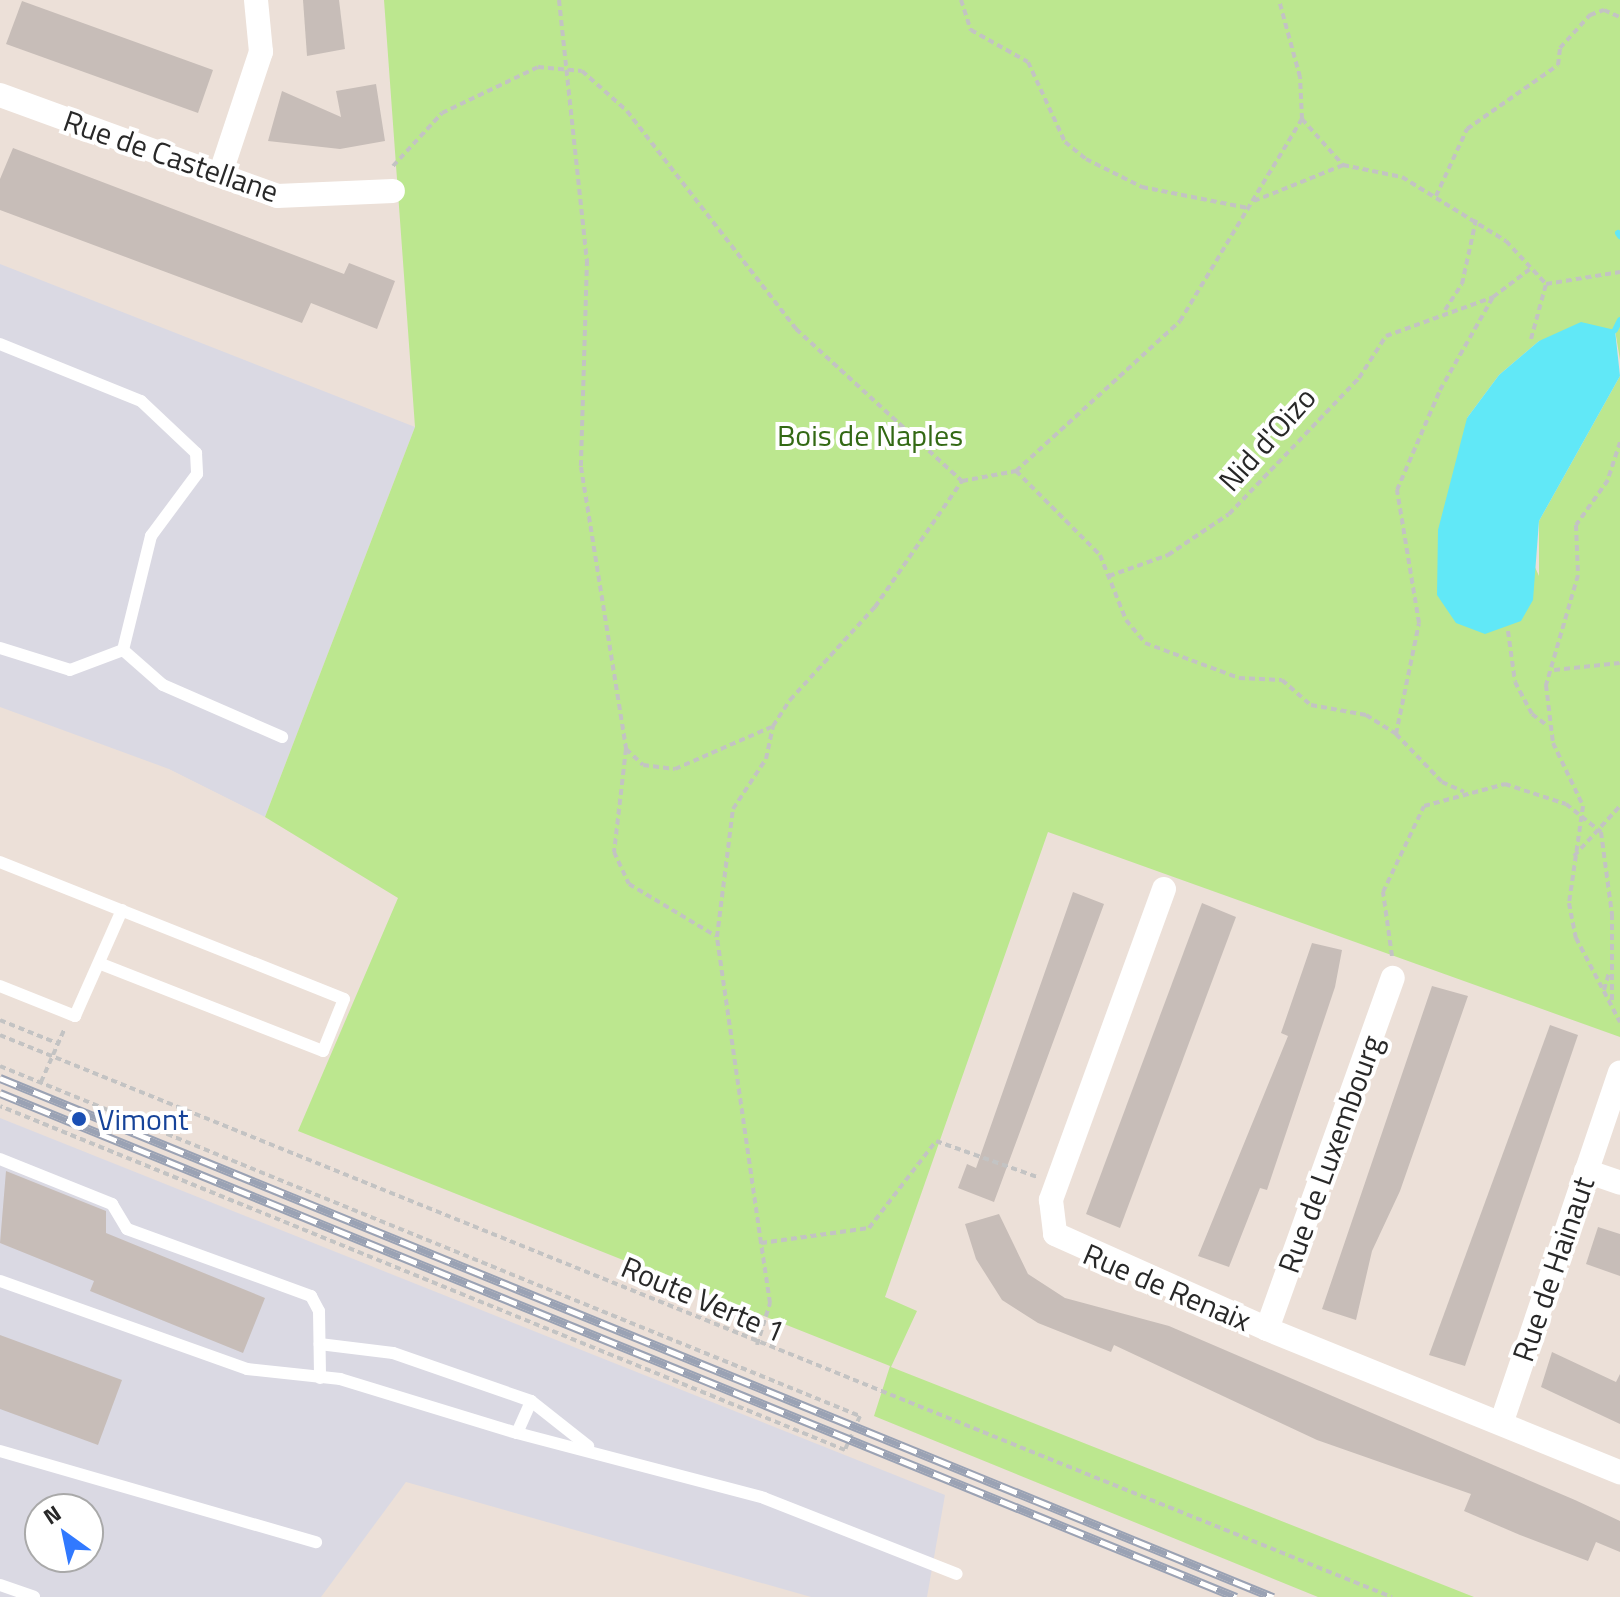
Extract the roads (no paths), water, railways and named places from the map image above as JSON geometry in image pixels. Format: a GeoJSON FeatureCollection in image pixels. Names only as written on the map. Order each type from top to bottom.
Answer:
{"type":"FeatureCollection","features":[{"type":"Feature","properties":{"kind":"street"},"geometry":{"type":"LineString","coordinates":[[220,175],[261,52],[256,0]]}},
{"type":"Feature","properties":{"kind":"street","name":"Rue de Castellane"},"geometry":{"type":"LineString","coordinates":[[0,95],[220,175],[299,199],[393,191]]}},
{"type":"Feature","properties":{"kind":"street","name":"Rue de Renaix"},"geometry":{"type":"LineString","coordinates":[[1164,889],[1050,1221],[1071,1247],[1267,1329],[1502,1421],[1620,1472]]}},
{"type":"Feature","properties":{"kind":"street","name":"Rue de Luxembourg"},"geometry":{"type":"LineString","coordinates":[[1267,1329],[1393,978]]}},
{"type":"Feature","properties":{"kind":"street","name":"Rue de Hainaut"},"geometry":{"type":"LineString","coordinates":[[1502,1421],[1620,1072]]}},
{"type":"Feature","properties":{"kind":"street"},"geometry":{"type":"LineString","coordinates":[[1586,1171],[1620,1183]]}},
{"type":"Feature","properties":{"kind":"lane"},"geometry":{"type":"LineString","coordinates":[[0,344],[154,409],[199,461],[151,536],[123,650]]}},
{"type":"Feature","properties":{"kind":"lane"},"geometry":{"type":"LineString","coordinates":[[0,648],[70,670],[123,650]]}},
{"type":"Feature","properties":{"kind":"lane"},"geometry":{"type":"LineString","coordinates":[[123,650],[163,685],[282,737]]}},
{"type":"Feature","properties":{"kind":"lane"},"geometry":{"type":"LineString","coordinates":[[0,862],[347,993],[323,1051],[101,964]]}},
{"type":"Feature","properties":{"kind":"lane"},"geometry":{"type":"LineString","coordinates":[[0,986],[75,1016],[101,964],[122,910]]}},
{"type":"Feature","properties":{"kind":"lane"},"geometry":{"type":"LineString","coordinates":[[0,1159],[112,1204],[127,1229],[311,1296],[320,1344],[320,1378]]}},
{"type":"Feature","properties":{"kind":"lane"},"geometry":{"type":"LineString","coordinates":[[0,1281],[247,1369],[320,1378],[517,1433],[590,1447],[811,1514],[957,1574]]}},
{"type":"Feature","properties":{"kind":"lane"},"geometry":{"type":"LineString","coordinates":[[320,1344],[406,1357],[531,1401],[590,1447]]}},
{"type":"Feature","properties":{"kind":"lane"},"geometry":{"type":"LineString","coordinates":[[517,1433],[531,1401]]}},
{"type":"Feature","properties":{"kind":"lane"},"geometry":{"type":"LineString","coordinates":[[0,1451],[316,1542]]}},
{"type":"Feature","properties":{"kind":"lane"},"geometry":{"type":"LineString","coordinates":[[0,1585],[34,1597]]}},
{"type":"Feature","properties":{"kind":"water"},"geometry":{"type":"Polygon","coordinates":[[[1581,322],[1615,330],[1620,376],[1539,521],[1533,600],[1521,621],[1485,634],[1456,623],[1437,595],[1438,530],[1467,418],[1499,375],[1539,341],[1581,322]]]}},
{"type":"Feature","properties":{"kind":"waterway"},"geometry":{"type":"LineString","coordinates":[[1615,330],[1620,320]]}},
{"type":"Feature","properties":{"kind":"railway"},"geometry":{"type":"LineString","coordinates":[[0,1078],[1273,1597]]}},
{"type":"Feature","properties":{"kind":"railway"},"geometry":{"type":"LineString","coordinates":[[0,1093],[1236,1597]]}},
{"type":"Feature","properties":{"kind":"place","name":"Vimont"},"geometry":{"type":"Point","coordinates":[79,1119]}},
{"type":"Feature","properties":{"kind":"park label","name":"Bois de Naples"},"geometry":{"type":"Point","coordinates":[870,435]}}]}
